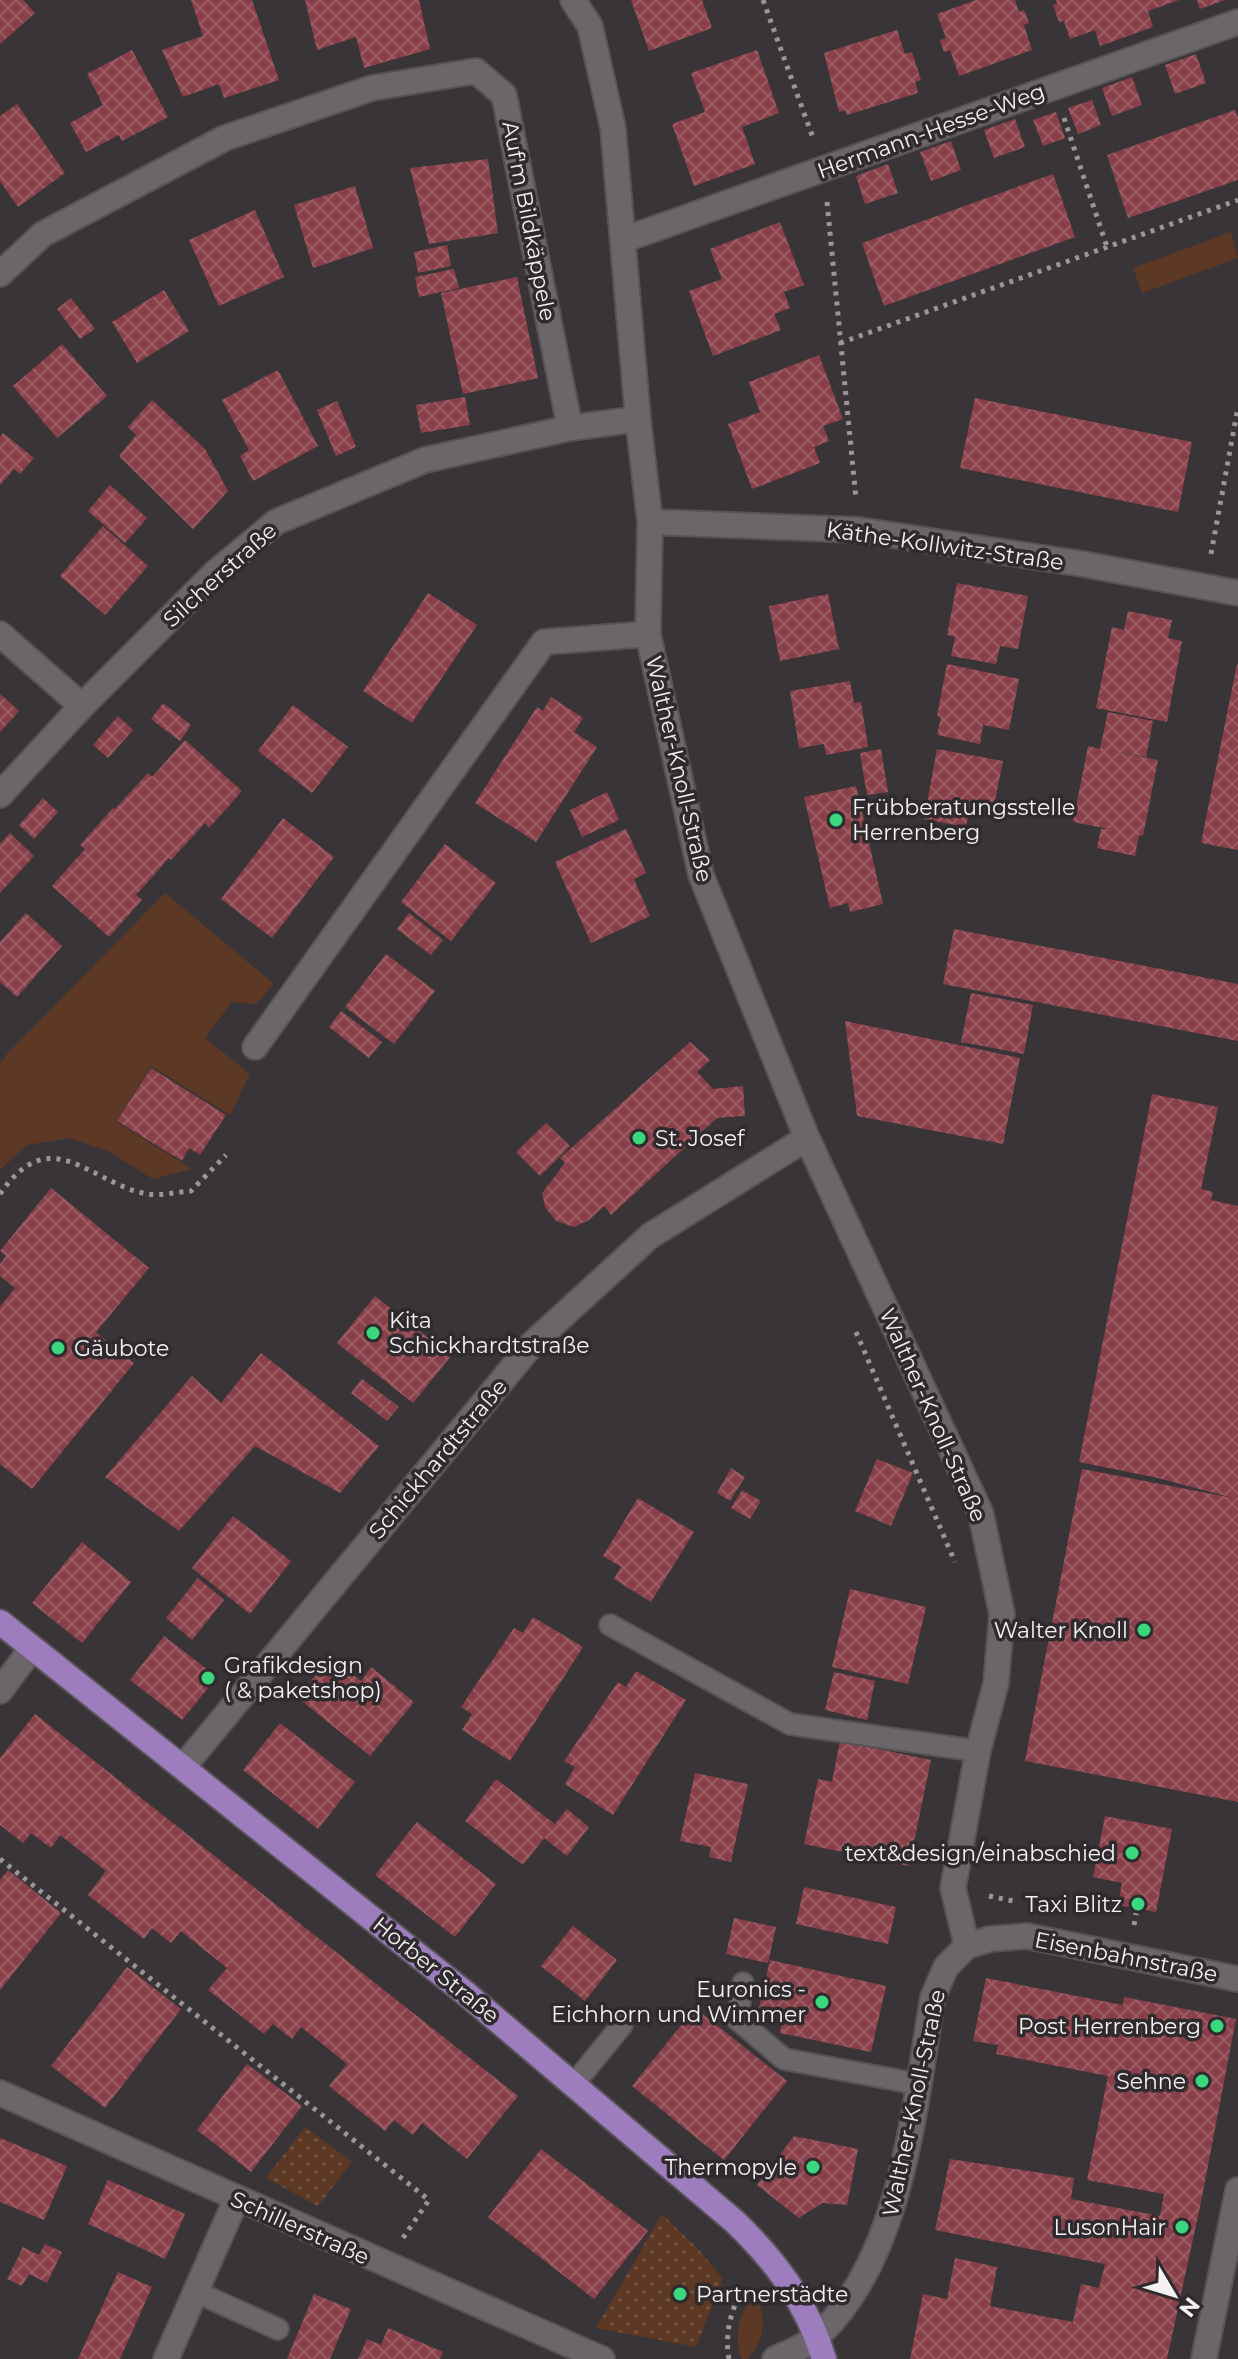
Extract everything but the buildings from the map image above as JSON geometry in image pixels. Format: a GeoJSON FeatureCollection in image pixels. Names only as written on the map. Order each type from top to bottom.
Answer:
{"type":"FeatureCollection","features":[{"type":"Feature","properties":{"kind":"main road","name":"Horber Straße"},"geometry":{"type":"LineString","coordinates":[[0,1622],[464,1992],[734,2221],[765,2252],[798,2296],[820,2348]]}},
{"type":"Feature","properties":{"kind":"street","name":"Walther-Knoll-Straße"},"geometry":{"type":"LineString","coordinates":[[573,0],[590,26],[613,128],[650,522],[648,634],[701,875],[807,1138],[981,1514],[1002,1614],[996,1683],[978,1751],[953,1888],[967,1946],[946,1967],[933,1997],[901,2170],[884,2235],[875,2256],[820,2348]]}},
{"type":"Feature","properties":{"kind":"street","name":"Hermann-Hesse-Weg"},"geometry":{"type":"LineString","coordinates":[[623,240],[1238,22]]}},
{"type":"Feature","properties":{"kind":"street","name":"Auf'm Bildkäppele"},"geometry":{"type":"LineString","coordinates":[[0,274],[43,234],[225,138],[372,88],[476,71],[504,95],[570,428]]}},
{"type":"Feature","properties":{"kind":"street","name":"Silcherstraße"},"geometry":{"type":"LineString","coordinates":[[0,795],[82,706],[216,572],[276,522],[425,460],[570,428],[638,419]]}},
{"type":"Feature","properties":{"kind":"street","name":"Käthe-Kollwitz-Straße"},"geometry":{"type":"LineString","coordinates":[[650,522],[859,530],[1083,564],[1238,593]]}},
{"type":"Feature","properties":{"kind":"street"},"geometry":{"type":"LineString","coordinates":[[0,634],[82,706]]}},
{"type":"Feature","properties":{"kind":"street","name":"Walther-Knoll-Straße"},"geometry":{"type":"LineString","coordinates":[[255,1047],[544,642],[648,634]]}},
{"type":"Feature","properties":{"kind":"street","name":"Schickhardtstraße"},"geometry":{"type":"LineString","coordinates":[[184,1766],[533,1343],[650,1236],[807,1138]]}},
{"type":"Feature","properties":{"kind":"street"},"geometry":{"type":"LineString","coordinates":[[0,1691],[32,1648]]}},
{"type":"Feature","properties":{"kind":"street","name":"Eisenbahnstraße"},"geometry":{"type":"LineString","coordinates":[[967,1946],[990,1939],[1027,1936],[1238,1979]]}},
{"type":"Feature","properties":{"kind":"street","name":"Schillerstraße"},"geometry":{"type":"LineString","coordinates":[[0,2093],[236,2200],[602,2359]]}},
{"type":"Feature","properties":{"kind":"street"},"geometry":{"type":"LineString","coordinates":[[1204,2359],[1236,2236],[1238,2190]]}},
{"type":"Feature","properties":{"kind":"street"},"geometry":{"type":"LineString","coordinates":[[166,2359],[236,2200]]}},
{"type":"Feature","properties":{"kind":"street"},"geometry":{"type":"LineString","coordinates":[[775,2359],[820,2348]]}},
{"type":"Feature","properties":{"kind":"lane"},"geometry":{"type":"LineString","coordinates":[[610,1625],[790,1724],[978,1751]]}},
{"type":"Feature","properties":{"kind":"lane"},"geometry":{"type":"LineString","coordinates":[[743,1983],[737,2019],[784,2059],[918,2084]]}},
{"type":"Feature","properties":{"kind":"lane"},"geometry":{"type":"LineString","coordinates":[[574,2084],[622,2025]]}},
{"type":"Feature","properties":{"kind":"lane"},"geometry":{"type":"LineString","coordinates":[[196,2292],[278,2329]]}},
{"type":"Feature","properties":{"kind":"path"},"geometry":{"type":"LineString","coordinates":[[763,0],[824,169],[859,530]]}},
{"type":"Feature","properties":{"kind":"path"},"geometry":{"type":"LineString","coordinates":[[1070,135],[1107,247]]}},
{"type":"Feature","properties":{"kind":"path"},"geometry":{"type":"LineString","coordinates":[[840,343],[1238,200]]}},
{"type":"Feature","properties":{"kind":"path"},"geometry":{"type":"LineString","coordinates":[[1205,586],[1238,407]]}},
{"type":"Feature","properties":{"kind":"path"},"geometry":{"type":"LineString","coordinates":[[0,1194],[30,1163],[64,1157],[148,1194],[191,1191],[226,1155]]}},
{"type":"Feature","properties":{"kind":"path"},"geometry":{"type":"LineString","coordinates":[[852,1322],[956,1565]]}},
{"type":"Feature","properties":{"kind":"path"},"geometry":{"type":"LineString","coordinates":[[0,1859],[429,2200],[385,2265]]}},
{"type":"Feature","properties":{"kind":"path"},"geometry":{"type":"LineString","coordinates":[[1134,1925],[1137,1908]]}},
{"type":"Feature","properties":{"kind":"path"},"geometry":{"type":"LineString","coordinates":[[729,2359],[726,2341],[736,2300],[765,2252]]}},
{"type":"Feature","properties":{"kind":"shaded area"},"geometry":{"type":"Polygon","coordinates":[[[1231,232],[1238,258],[1142,293],[1133,268],[1231,232]]]}},
{"type":"Feature","properties":{"kind":"shaded area"},"geometry":{"type":"Polygon","coordinates":[[[165,893],[274,984],[256,1004],[232,1002],[205,1038],[250,1074],[230,1115],[151,1066],[116,1122],[192,1169],[153,1179],[110,1152],[70,1138],[27,1145],[0,1170],[0,1064],[165,893]]]}},
{"type":"Feature","properties":{"kind":"shaded area"},"geometry":{"type":"Polygon","coordinates":[[[305,2127],[352,2162],[318,2206],[266,2178],[305,2127]]]}},
{"type":"Feature","properties":{"kind":"shaded area"},"geometry":{"type":"Polygon","coordinates":[[[662,2214],[723,2279],[696,2347],[596,2328],[662,2214]]]}},
{"type":"Feature","properties":{"kind":"shaded area"},"geometry":{"type":"Polygon","coordinates":[[[755,2297],[762,2313],[762,2329],[753,2352],[748,2359],[742,2359],[738,2343],[739,2326],[741,2317],[755,2297]]]}},
{"type":"Feature","properties":{"kind":"place","name":"Frübberatungsstelle Herrenberg"},"geometry":{"type":"Point","coordinates":[836,820]}},
{"type":"Feature","properties":{"kind":"place","name":"St. Josef"},"geometry":{"type":"Point","coordinates":[639,1138]}},
{"type":"Feature","properties":{"kind":"place","name":"Kita Schickhardtstraße"},"geometry":{"type":"Point","coordinates":[373,1333]}},
{"type":"Feature","properties":{"kind":"place","name":"Gäubote"},"geometry":{"type":"Point","coordinates":[58,1348]}},
{"type":"Feature","properties":{"kind":"place","name":"Walter Knoll"},"geometry":{"type":"Point","coordinates":[1144,1630]}},
{"type":"Feature","properties":{"kind":"place","name":"Grafikdesign ( & paketshop)"},"geometry":{"type":"Point","coordinates":[208,1678]}},
{"type":"Feature","properties":{"kind":"place","name":"text&design/einabschied"},"geometry":{"type":"Point","coordinates":[1132,1853]}},
{"type":"Feature","properties":{"kind":"place","name":"Taxi Blitz"},"geometry":{"type":"Point","coordinates":[1138,1904]}},
{"type":"Feature","properties":{"kind":"place","name":"Euronics - Eichhorn und Wimmer"},"geometry":{"type":"Point","coordinates":[822,2002]}},
{"type":"Feature","properties":{"kind":"place","name":"Post Herrenberg"},"geometry":{"type":"Point","coordinates":[1217,2026]}},
{"type":"Feature","properties":{"kind":"place","name":"Sehne"},"geometry":{"type":"Point","coordinates":[1202,2081]}},
{"type":"Feature","properties":{"kind":"place","name":"Thermopyle"},"geometry":{"type":"Point","coordinates":[813,2167]}},
{"type":"Feature","properties":{"kind":"place","name":"LusonHair"},"geometry":{"type":"Point","coordinates":[1182,2227]}},
{"type":"Feature","properties":{"kind":"place","name":"Partnerstädte"},"geometry":{"type":"Point","coordinates":[680,2294]}}]}
